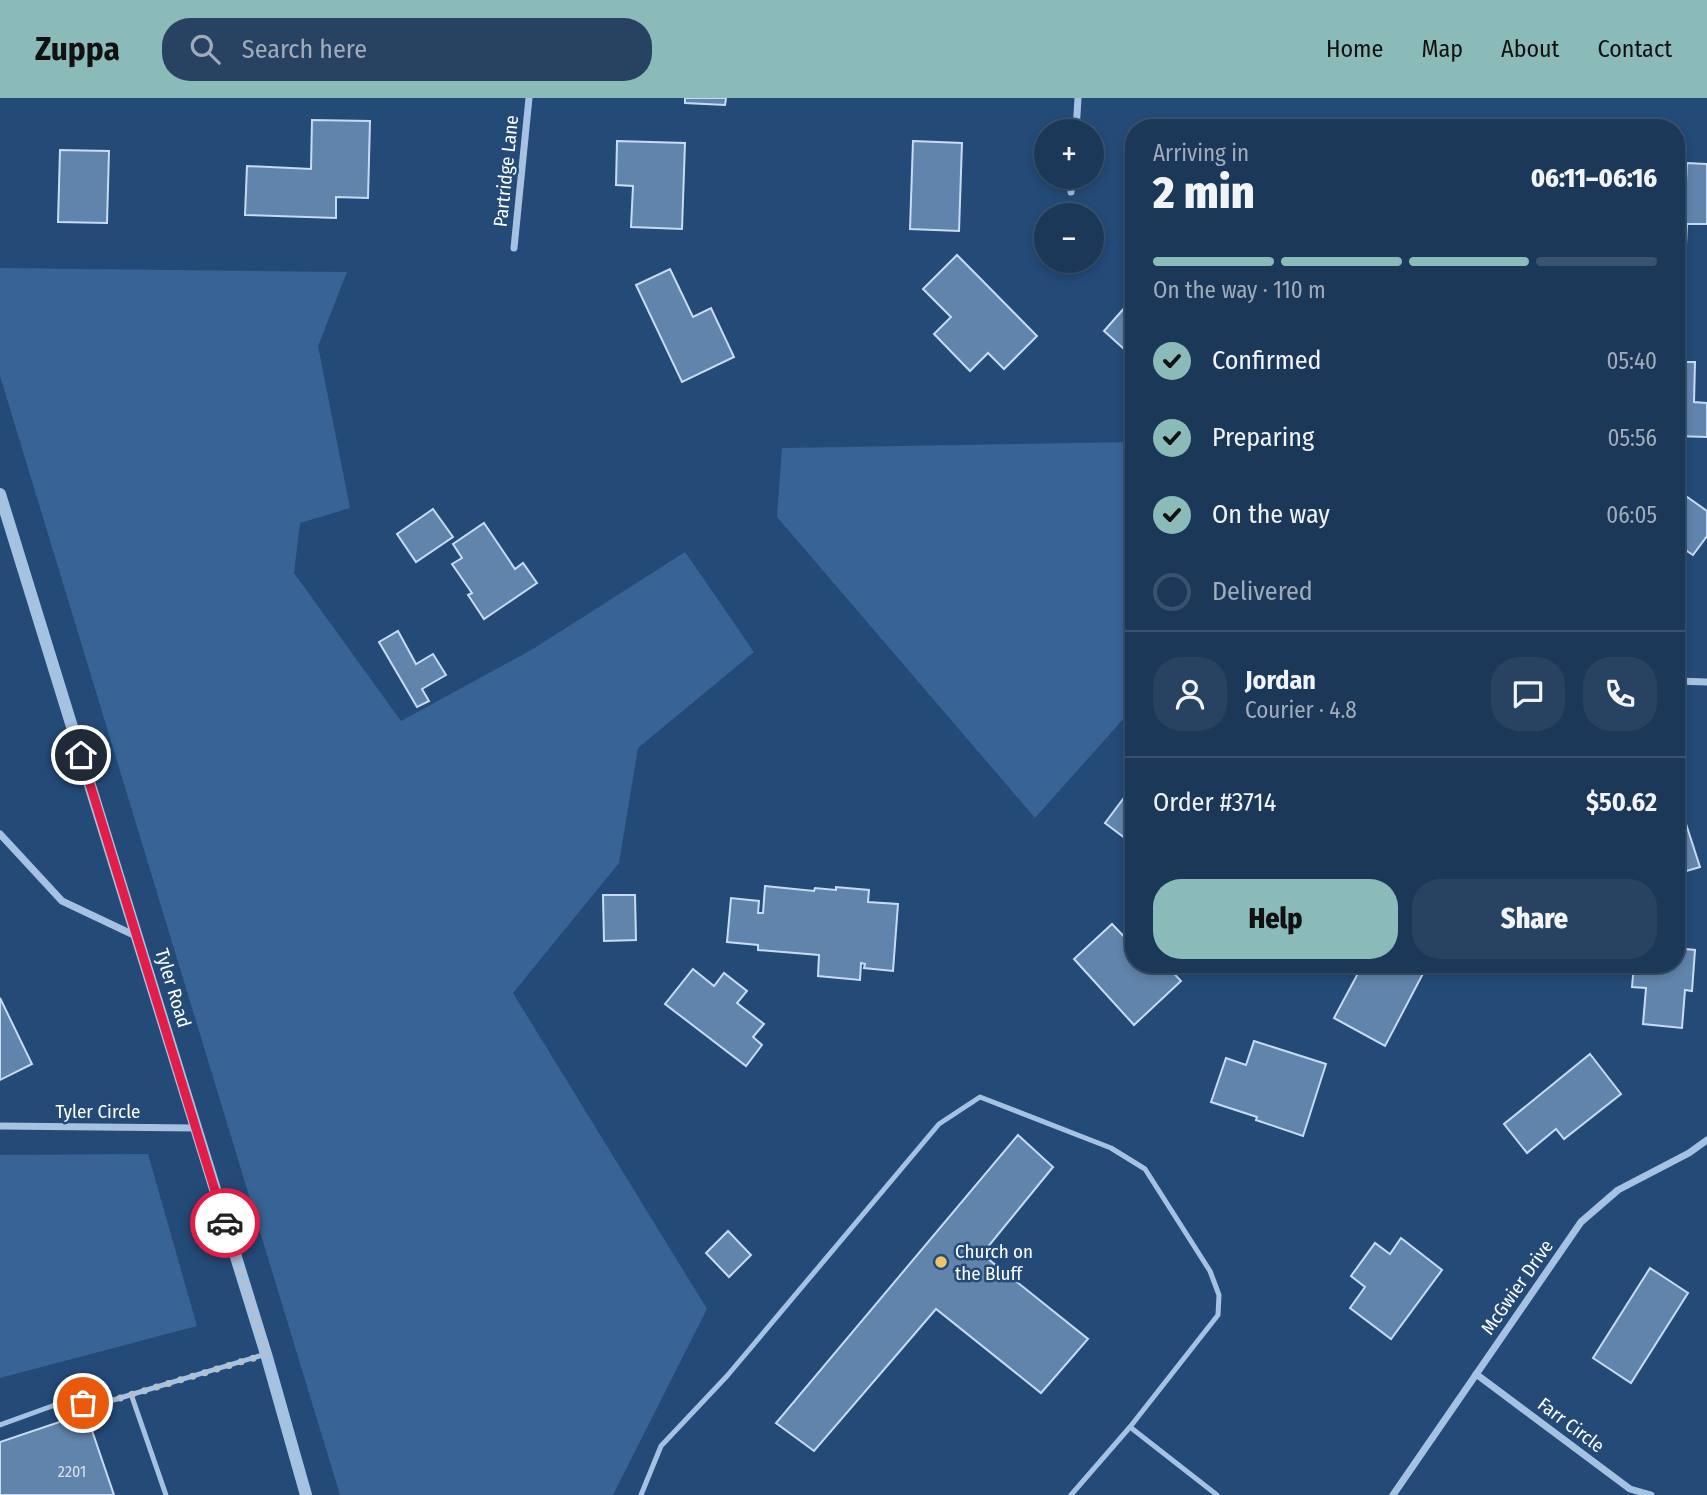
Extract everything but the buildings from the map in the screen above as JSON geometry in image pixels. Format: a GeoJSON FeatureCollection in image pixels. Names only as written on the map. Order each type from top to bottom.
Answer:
{"type":"FeatureCollection","features":[{"type":"Feature","properties":{"kind":"street","name":"Partridge Lane"},"geometry":{"type":"LineString","coordinates":[[514,248],[530,98]]}},
{"type":"Feature","properties":{"kind":"street"},"geometry":{"type":"LineString","coordinates":[[1077,119],[1078,98]]}},
{"type":"Feature","properties":{"kind":"street","name":"Tyler Road"},"geometry":{"type":"LineString","coordinates":[[0,494],[267,1354],[306,1495]]}},
{"type":"Feature","properties":{"kind":"street"},"geometry":{"type":"LineString","coordinates":[[1685,681],[1707,682]]}},
{"type":"Feature","properties":{"kind":"street"},"geometry":{"type":"LineString","coordinates":[[0,834],[62,901],[138,938]]}},
{"type":"Feature","properties":{"kind":"street","name":"Tyler Circle"},"geometry":{"type":"LineString","coordinates":[[0,1126],[195,1128]]}},
{"type":"Feature","properties":{"kind":"street","name":"McGwier Drive"},"geometry":{"type":"LineString","coordinates":[[1393,1495],[1581,1222],[1618,1190],[1689,1153],[1707,1140]]}},
{"type":"Feature","properties":{"kind":"street","name":"Farr Circle"},"geometry":{"type":"LineString","coordinates":[[1476,1374],[1630,1489],[1651,1495]]}},
{"type":"Feature","properties":{"kind":"lane"},"geometry":{"type":"LineString","coordinates":[[641,1495],[662,1446],[727,1376],[939,1124],[980,1097],[1111,1148],[1145,1169],[1210,1271],[1219,1295],[1218,1315],[1130,1427],[1071,1495]]}},
{"type":"Feature","properties":{"kind":"lane"},"geometry":{"type":"LineString","coordinates":[[0,1425],[55,1405],[110,1401],[267,1354]]}},
{"type":"Feature","properties":{"kind":"lane"},"geometry":{"type":"LineString","coordinates":[[131,1394],[166,1495]]}},
{"type":"Feature","properties":{"kind":"lane"},"geometry":{"type":"LineString","coordinates":[[1130,1427],[1217,1495]]}},
{"type":"Feature","properties":{"kind":"shaded area"},"geometry":{"type":"Polygon","coordinates":[[[0,268],[347,272],[318,346],[350,508],[300,523],[294,573],[401,721],[533,649],[685,552],[754,652],[638,748],[619,863],[513,993],[707,1309],[613,1495],[340,1495],[0,376],[0,268]]]}},
{"type":"Feature","properties":{"kind":"shaded area"},"geometry":{"type":"Polygon","coordinates":[[[1125,442],[1125,717],[1035,818],[777,517],[782,448],[1125,442]]]}},
{"type":"Feature","properties":{"kind":"shaded area"},"geometry":{"type":"Polygon","coordinates":[[[148,1154],[197,1326],[0,1378],[0,1155],[148,1154]]]}},
{"type":"Feature","properties":{"kind":"way so far"},"geometry":{"type":"LineString","coordinates":[[83,1403],[110,1401],[267,1354],[225,1223]]}},
{"type":"Feature","properties":{"kind":"place","name":"Church on the Bluff"},"geometry":{"type":"Point","coordinates":[941,1262]}},
{"type":"Feature","properties":{"kind":"route"},"geometry":{"type":"LineString","coordinates":[[81,755],[225,1223]]}}]}
